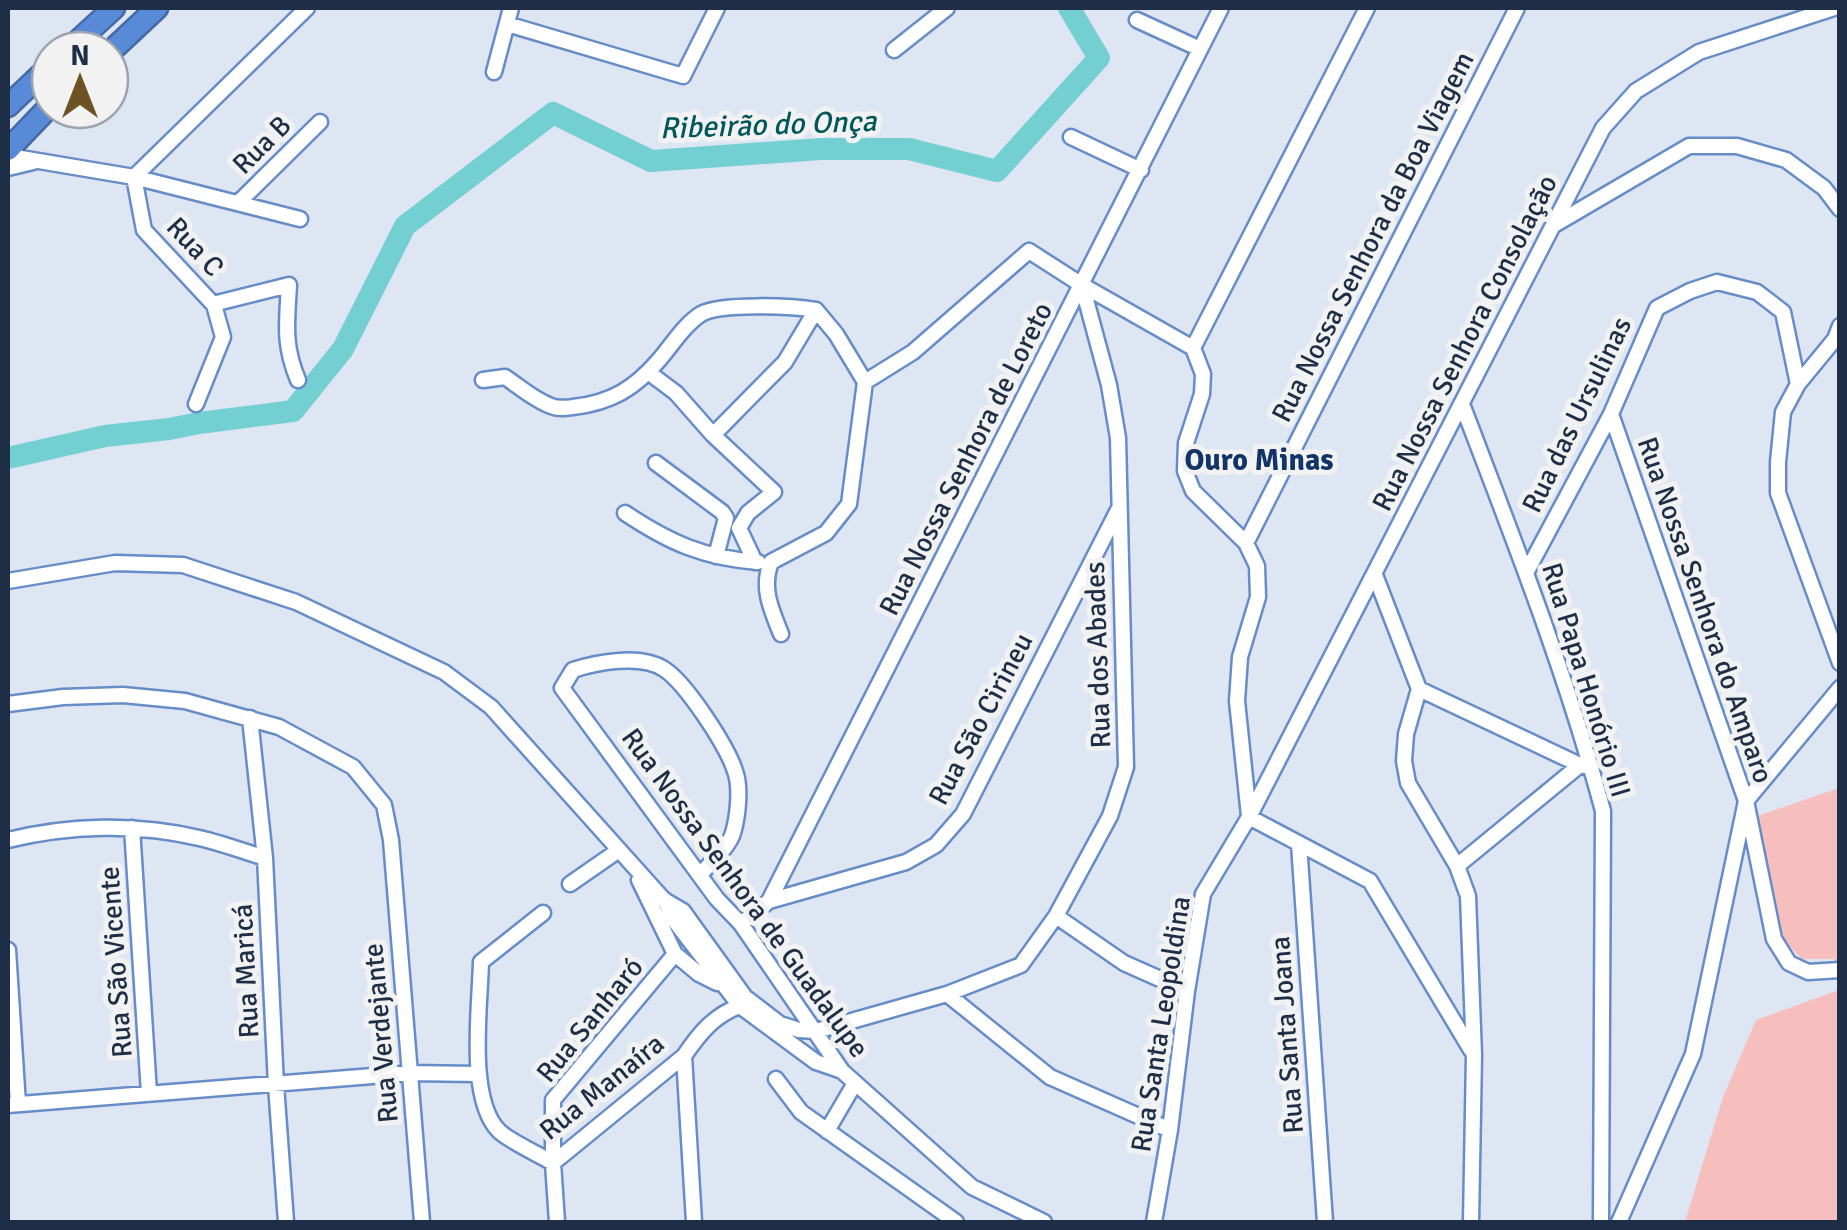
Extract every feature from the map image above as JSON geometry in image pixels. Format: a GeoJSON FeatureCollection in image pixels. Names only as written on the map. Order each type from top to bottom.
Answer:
{"type":"FeatureCollection","features":[{"type":"Feature","properties":{"kind":"highway"},"geometry":{"type":"LineString","coordinates":[[90,30],[114,8]]}},
{"type":"Feature","properties":{"kind":"highway"},"geometry":{"type":"LineString","coordinates":[[130,33],[157,8]]}},
{"type":"Feature","properties":{"kind":"highway"},"geometry":{"type":"LineString","coordinates":[[8,106],[30,85]]}},
{"type":"Feature","properties":{"kind":"highway"},"geometry":{"type":"LineString","coordinates":[[8,150],[30,127]]}},
{"type":"Feature","properties":{"kind":"street"},"geometry":{"type":"LineString","coordinates":[[134,177],[307,8]]}},
{"type":"Feature","properties":{"kind":"street"},"geometry":{"type":"LineString","coordinates":[[494,72],[511,8]]}},
{"type":"Feature","properties":{"kind":"street"},"geometry":{"type":"LineString","coordinates":[[507,24],[683,76],[717,8]]}},
{"type":"Feature","properties":{"kind":"street"},"geometry":{"type":"LineString","coordinates":[[894,50],[947,8]]}},
{"type":"Feature","properties":{"kind":"street","name":"Rua Nossa Senhora de Loreto"},"geometry":{"type":"LineString","coordinates":[[741,924],[769,901],[1221,8]]}},
{"type":"Feature","properties":{"kind":"street"},"geometry":{"type":"LineString","coordinates":[[1193,348],[1367,8]]}},
{"type":"Feature","properties":{"kind":"street","name":"Rua Nossa Senhora da Boa Viagem"},"geometry":{"type":"LineString","coordinates":[[1246,542],[1517,8]]}},
{"type":"Feature","properties":{"kind":"street","name":"Rua Nossa Senhora Consolação"},"geometry":{"type":"LineString","coordinates":[[1249,817],[1603,128],[1636,91],[1699,52],[1834,8]]}},
{"type":"Feature","properties":{"kind":"street"},"geometry":{"type":"LineString","coordinates":[[1136,20],[1200,49]]}},
{"type":"Feature","properties":{"kind":"street","name":"Rua B"},"geometry":{"type":"LineString","coordinates":[[238,203],[320,122]]}},
{"type":"Feature","properties":{"kind":"street"},"geometry":{"type":"LineString","coordinates":[[1071,137],[1140,170]]}},
{"type":"Feature","properties":{"kind":"street"},"geometry":{"type":"LineString","coordinates":[[1554,226],[1690,146],[1737,146],[1786,160],[1824,188],[1840,209]]}},
{"type":"Feature","properties":{"kind":"street"},"geometry":{"type":"LineString","coordinates":[[8,150],[21,158],[134,177],[300,220]]}},
{"type":"Feature","properties":{"kind":"street"},"geometry":{"type":"LineString","coordinates":[[8,168],[38,161]]}},
{"type":"Feature","properties":{"kind":"street","name":"Rua C"},"geometry":{"type":"LineString","coordinates":[[134,177],[144,230],[213,304],[224,337],[196,404]]}},
{"type":"Feature","properties":{"kind":"street"},"geometry":{"type":"LineString","coordinates":[[865,382],[913,352],[1029,251],[1082,286],[1193,348],[1203,374],[1202,394],[1186,443],[1186,471],[1193,492],[1246,542],[1257,566],[1258,597],[1240,657],[1237,701],[1249,817],[1370,880],[1474,1055]]}},
{"type":"Feature","properties":{"kind":"street","name":"Rua das Ursulinas"},"geometry":{"type":"LineString","coordinates":[[1526,573],[1611,414],[1657,308],[1690,290],[1717,282],[1756,292],[1782,312],[1798,384]]}},
{"type":"Feature","properties":{"kind":"street"},"geometry":{"type":"LineString","coordinates":[[213,304],[289,285],[286,341],[298,380]]}},
{"type":"Feature","properties":{"kind":"street","name":"Rua dos Abades"},"geometry":{"type":"LineString","coordinates":[[816,1031],[947,994],[1021,965],[1056,916],[1110,816],[1126,767],[1118,438],[1082,286]]}},
{"type":"Feature","properties":{"kind":"street"},"geometry":{"type":"LineString","coordinates":[[483,380],[505,377],[555,408],[608,401],[629,390],[700,315],[724,308],[816,310],[836,334],[865,382],[849,504],[826,533],[763,562],[716,556],[658,535],[626,513]]}},
{"type":"Feature","properties":{"kind":"street"},"geometry":{"type":"LineString","coordinates":[[713,435],[785,362],[816,310]]}},
{"type":"Feature","properties":{"kind":"street"},"geometry":{"type":"LineString","coordinates":[[1840,326],[1835,339],[1798,384],[1783,412],[1778,462],[1778,493],[1840,663]]}},
{"type":"Feature","properties":{"kind":"street"},"geometry":{"type":"LineString","coordinates":[[648,372],[676,392],[713,435],[774,492],[748,513],[740,528],[763,562],[767,598],[781,634]]}},
{"type":"Feature","properties":{"kind":"street","name":"Rua Papa Honório III"},"geometry":{"type":"LineString","coordinates":[[1462,404],[1526,573],[1602,811],[1601,1222]]}},
{"type":"Feature","properties":{"kind":"street","name":"Rua Nossa Senhora do Amparo"},"geometry":{"type":"LineString","coordinates":[[1611,414],[1746,801],[1693,1054],[1620,1222]]}},
{"type":"Feature","properties":{"kind":"street"},"geometry":{"type":"LineString","coordinates":[[656,463],[726,518],[716,556]]}},
{"type":"Feature","properties":{"kind":"street","name":"Rua São Cirineu"},"geometry":{"type":"LineString","coordinates":[[769,901],[906,862],[936,845],[963,814],[1119,508]]}},
{"type":"Feature","properties":{"kind":"street"},"geometry":{"type":"LineString","coordinates":[[8,580],[114,563],[199,569],[296,602],[444,672],[490,707],[664,900],[683,911],[746,997],[780,1024],[816,1031]]}},
{"type":"Feature","properties":{"kind":"street"},"geometry":{"type":"LineString","coordinates":[[1375,574],[1419,688],[1406,734],[1404,761],[1408,784],[1456,866],[1468,896],[1474,1055],[1471,1222]]}},
{"type":"Feature","properties":{"kind":"street","name":"Rua Nossa Senhora de Guadalupe"},"geometry":{"type":"LineString","coordinates":[[700,875],[733,837],[737,806],[737,773],[710,722],[663,668],[635,661],[594,663],[572,670],[562,688],[717,899],[741,924],[842,1071],[972,1187],[1044,1222]]}},
{"type":"Feature","properties":{"kind":"street"},"geometry":{"type":"LineString","coordinates":[[1419,688],[1586,766],[1456,866]]}},
{"type":"Feature","properties":{"kind":"street"},"geometry":{"type":"LineString","coordinates":[[1840,688],[1746,801],[1774,939],[1789,964],[1808,972],[1840,970]]}},
{"type":"Feature","properties":{"kind":"street","name":"Rua Verdejante"},"geometry":{"type":"LineString","coordinates":[[8,704],[123,695],[184,700],[278,727],[353,767],[384,806],[391,840],[422,1222]]}},
{"type":"Feature","properties":{"kind":"street","name":"Rua Maricá"},"geometry":{"type":"LineString","coordinates":[[250,718],[266,858],[286,1222]]}},
{"type":"Feature","properties":{"kind":"street","name":"Rua Santa Leopoldina"},"geometry":{"type":"LineString","coordinates":[[1154,1222],[1203,894],[1249,817]]}},
{"type":"Feature","properties":{"kind":"street"},"geometry":{"type":"LineString","coordinates":[[8,840],[66,829],[132,828],[198,837],[266,858]]}},
{"type":"Feature","properties":{"kind":"street","name":"Rua São Vicente"},"geometry":{"type":"LineString","coordinates":[[132,828],[149,1093]]}},
{"type":"Feature","properties":{"kind":"street","name":"Rua Santa Joana"},"geometry":{"type":"LineString","coordinates":[[1299,844],[1325,1222]]}},
{"type":"Feature","properties":{"kind":"street"},"geometry":{"type":"LineString","coordinates":[[570,884],[624,856]]}},
{"type":"Feature","properties":{"kind":"street","name":"Rua Sanharó"},"geometry":{"type":"LineString","coordinates":[[557,1222],[553,1100],[674,954],[624,856]]}},
{"type":"Feature","properties":{"kind":"street"},"geometry":{"type":"LineString","coordinates":[[664,900],[673,920],[740,1006],[816,1062],[842,1071]]}},
{"type":"Feature","properties":{"kind":"street","name":"Rua Manaíra"},"geometry":{"type":"LineString","coordinates":[[543,913],[481,962],[478,1074],[481,1099],[499,1131],[553,1163],[684,1056],[712,1020],[740,1006]]}},
{"type":"Feature","properties":{"kind":"street"},"geometry":{"type":"LineString","coordinates":[[1056,916],[1124,963],[1187,991]]}},
{"type":"Feature","properties":{"kind":"street"},"geometry":{"type":"LineString","coordinates":[[8,950],[13,1105],[410,1072],[478,1074]]}},
{"type":"Feature","properties":{"kind":"street"},"geometry":{"type":"LineString","coordinates":[[674,954],[724,987]]}},
{"type":"Feature","properties":{"kind":"street"},"geometry":{"type":"LineString","coordinates":[[947,994],[1050,1078],[1170,1130]]}},
{"type":"Feature","properties":{"kind":"street"},"geometry":{"type":"LineString","coordinates":[[684,1056],[694,1222]]}},
{"type":"Feature","properties":{"kind":"street"},"geometry":{"type":"LineString","coordinates":[[776,1079],[801,1112],[956,1222]]}},
{"type":"Feature","properties":{"kind":"street"},"geometry":{"type":"LineString","coordinates":[[828,1131],[855,1082]]}},
{"type":"Feature","properties":{"kind":"shaded area"},"geometry":{"type":"Polygon","coordinates":[[[1839,788],[1839,981],[1834,959],[1802,959],[1780,936],[1755,817],[1839,788]]]}},
{"type":"Feature","properties":{"kind":"shaded area"},"geometry":{"type":"Polygon","coordinates":[[[1839,990],[1839,1222],[1685,1222],[1723,1097],[1756,1020],[1839,990]]]}},
{"type":"Feature","properties":{"kind":"waterway","name":"Ribeirão do Onça"},"geometry":{"type":"LineString","coordinates":[[8,458],[105,436],[293,411],[343,349],[405,226],[553,113],[651,161],[821,149],[909,149],[997,171],[1099,58],[1069,8]]}},
{"type":"Feature","properties":{"kind":"district","name":"Ouro Minas"},"geometry":{"type":"Point","coordinates":[1259,460]}}]}
